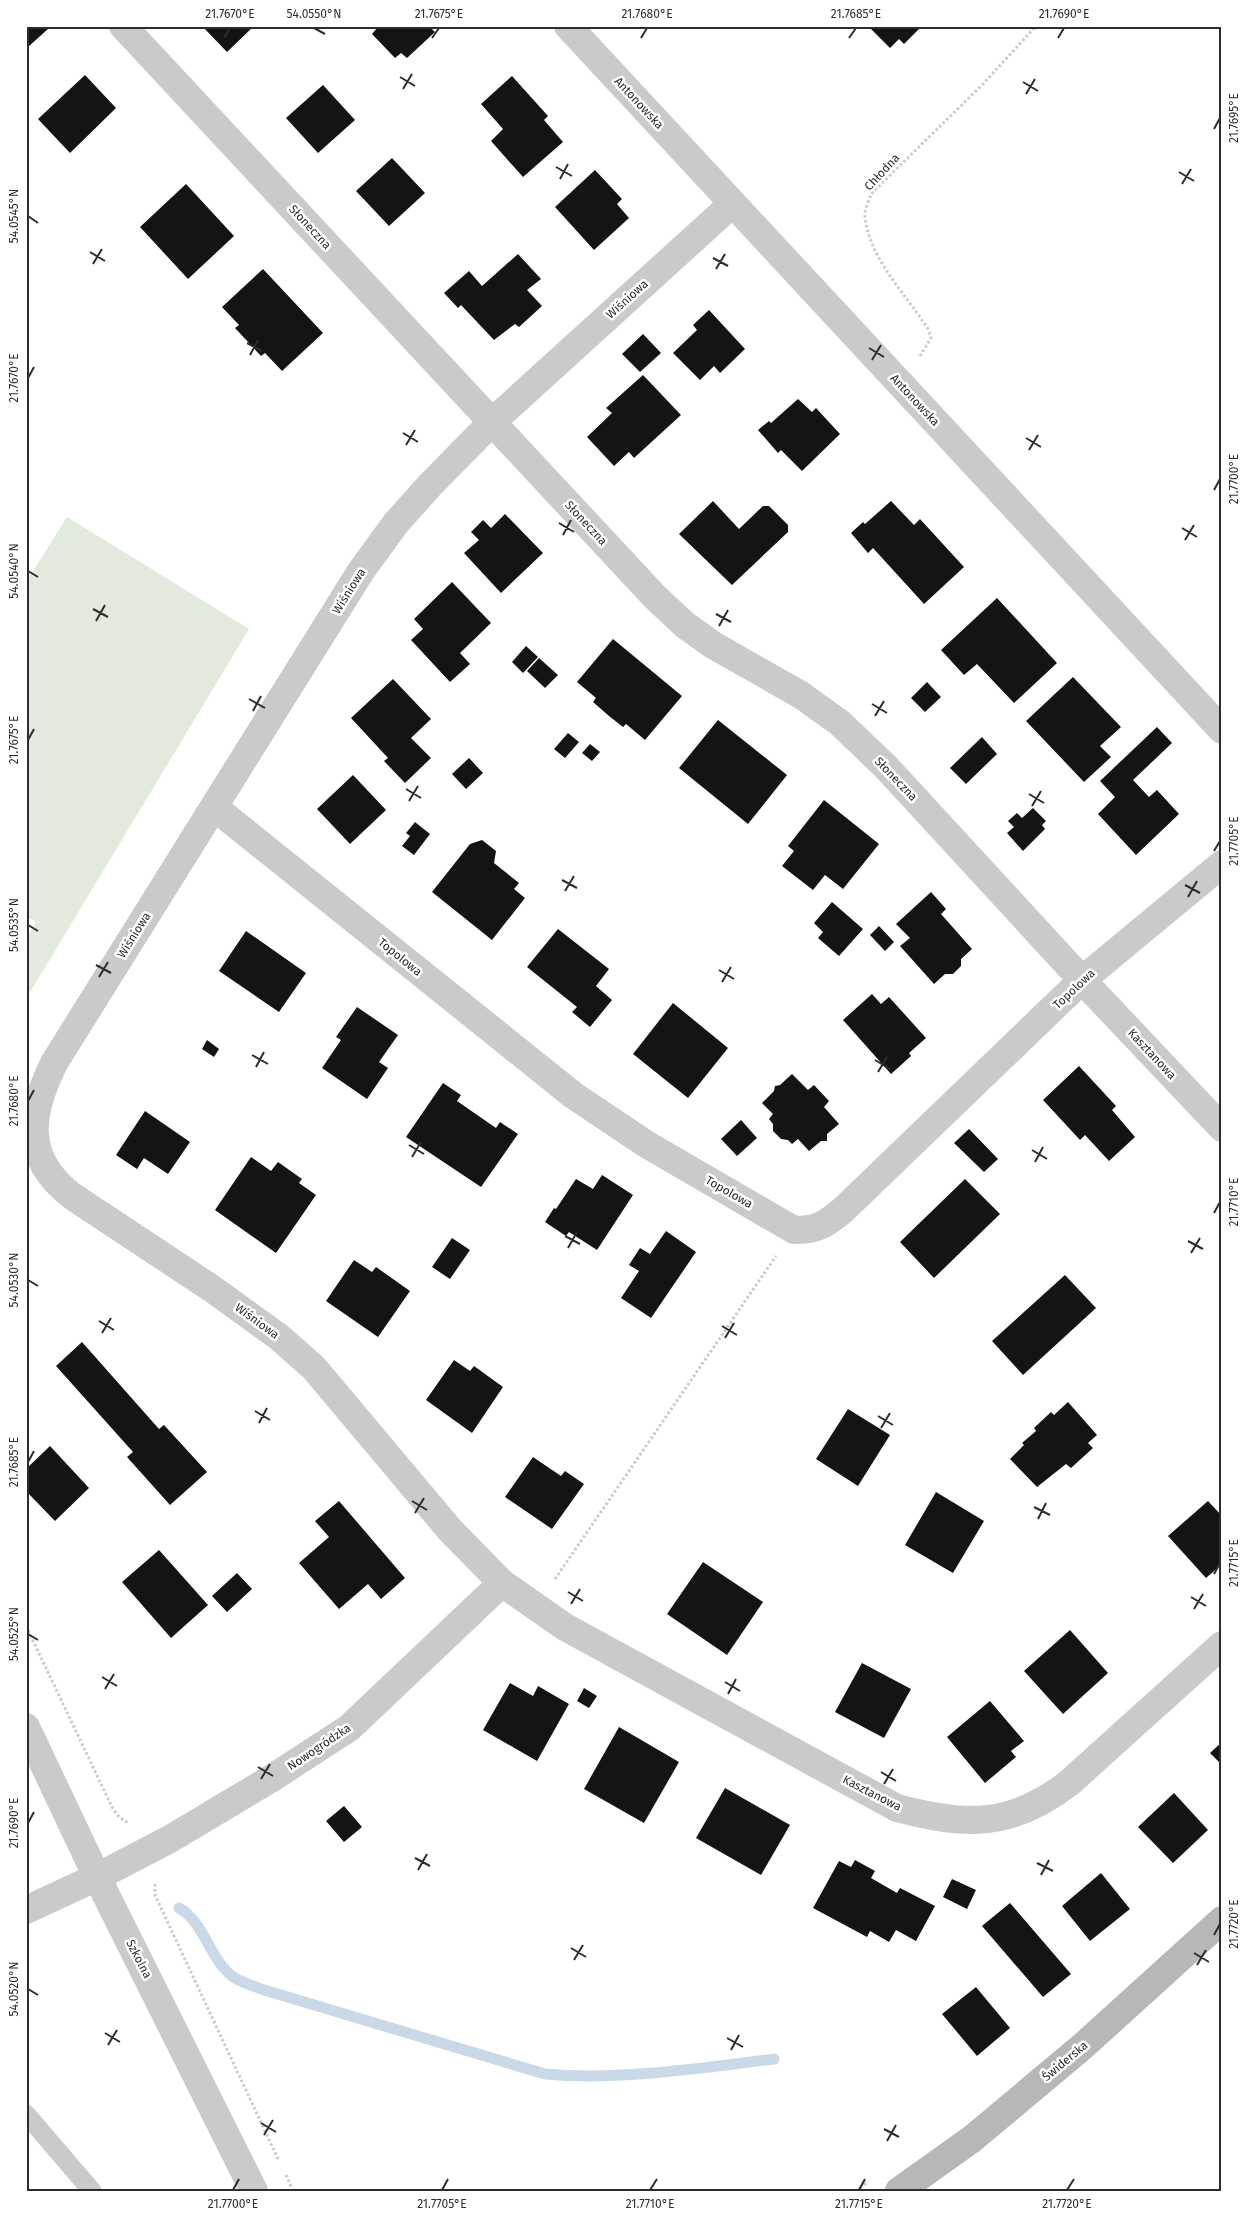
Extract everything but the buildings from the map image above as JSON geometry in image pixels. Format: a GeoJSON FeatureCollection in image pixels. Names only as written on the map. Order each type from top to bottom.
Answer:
{"type":"FeatureCollection","features":[{"type":"Feature","properties":{"kind":"street","name":"Słoneczna"},"geometry":{"type":"LineString","coordinates":[[123,26],[655,597],[685,625],[713,645],[801,695],[840,723],[886,767],[1082,980]]}},
{"type":"Feature","properties":{"kind":"street","name":"Antonowska"},"geometry":{"type":"LineString","coordinates":[[568,26],[1222,730]]}},
{"type":"Feature","properties":{"kind":"street","name":"Wiśniowa"},"geometry":{"type":"LineString","coordinates":[[558,1622],[502,1583],[450,1530],[351,1410],[307,1362],[279,1337],[211,1288],[72,1196],[54,1182],[43,1163],[34,1134],[36,1107],[54,1063],[361,571],[396,523],[492,422],[732,204]]}},
{"type":"Feature","properties":{"kind":"street","name":"Topolowa"},"geometry":{"type":"LineString","coordinates":[[214,807],[573,1096],[646,1144],[794,1230],[813,1230],[843,1210],[1082,980],[1222,864]]}},
{"type":"Feature","properties":{"kind":"street","name":"Kasztanowa"},"geometry":{"type":"LineString","coordinates":[[1082,980],[1222,1128]]}},
{"type":"Feature","properties":{"kind":"street","name":"Nowogródzka"},"geometry":{"type":"LineString","coordinates":[[26,1910],[97,1877],[170,1839],[272,1778],[349,1728],[502,1583]]}},
{"type":"Feature","properties":{"kind":"street","name":"Kasztanowa"},"geometry":{"type":"LineString","coordinates":[[558,1622],[897,1808],[930,1816],[973,1821],[993,1820],[1048,1800],[1070,1783],[1222,1645]]}},
{"type":"Feature","properties":{"kind":"street","name":"Szkolna"},"geometry":{"type":"LineString","coordinates":[[26,1727],[97,1877],[254,2191]]}},
{"type":"Feature","properties":{"kind":"street","name":"Świderska"},"geometry":{"type":"LineString","coordinates":[[899,2191],[972,2139],[1046,2077],[1222,1920]]}},
{"type":"Feature","properties":{"kind":"lane"},"geometry":{"type":"LineString","coordinates":[[26,2114],[92,2191]]}},
{"type":"Feature","properties":{"kind":"path","name":"Chłodna"},"geometry":{"type":"LineString","coordinates":[[895,378],[914,363],[932,338],[919,314],[889,274],[874,247],[865,216],[870,194],[983,84],[1036,26]]}},
{"type":"Feature","properties":{"kind":"path"},"geometry":{"type":"LineString","coordinates":[[551,1584],[794,1230]]}},
{"type":"Feature","properties":{"kind":"path"},"geometry":{"type":"LineString","coordinates":[[26,1626],[112,1807],[119,1817],[133,1824]]}},
{"type":"Feature","properties":{"kind":"path"},"geometry":{"type":"LineString","coordinates":[[159,1876],[155,1882],[155,1895],[280,2164]]}},
{"type":"Feature","properties":{"kind":"path"},"geometry":{"type":"LineString","coordinates":[[285,2173],[293,2191]]}},
{"type":"Feature","properties":{"kind":"shaded area"},"geometry":{"type":"Polygon","coordinates":[[[67,517],[249,629],[26,999],[26,939],[36,922],[26,916],[26,582],[67,517]]]}},
{"type":"Feature","properties":{"kind":"waterway"},"geometry":{"type":"LineString","coordinates":[[179,1908],[195,1922],[224,1969],[242,1982],[545,2074],[573,2076],[630,2075],[689,2070],[774,2059]]}}]}
